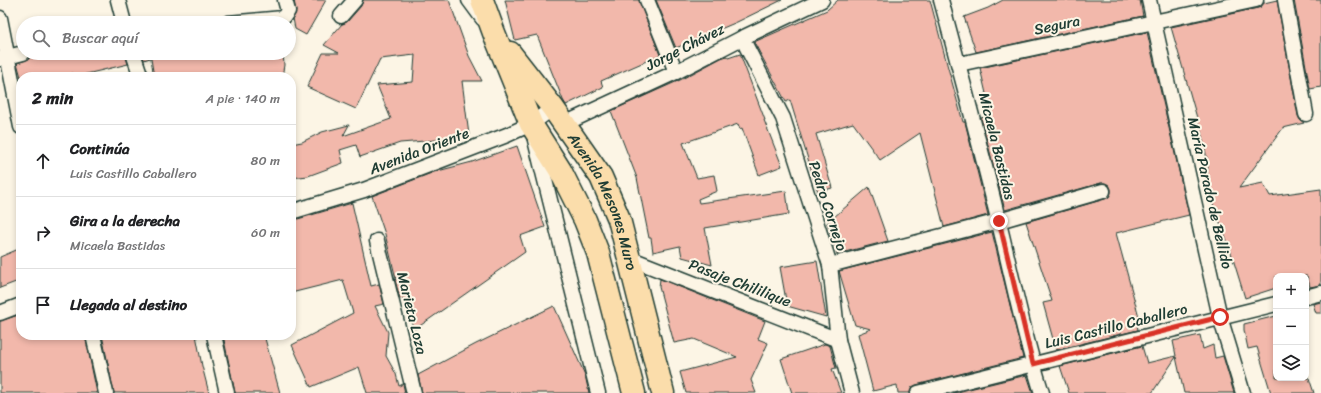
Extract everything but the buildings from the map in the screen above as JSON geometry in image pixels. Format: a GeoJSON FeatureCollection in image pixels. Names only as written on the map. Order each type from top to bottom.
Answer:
{"type":"FeatureCollection","features":[{"type":"Feature","properties":{"kind":"highway"},"geometry":{"type":"LineString","coordinates":[[482,0],[531,124],[560,170],[585,220],[598,253],[634,393]]}},
{"type":"Feature","properties":{"kind":"highway","name":"Avenida Mesones Muro"},"geometry":{"type":"LineString","coordinates":[[494,33],[559,116],[601,177],[619,219],[663,393]]}},
{"type":"Feature","properties":{"kind":"street"},"geometry":{"type":"LineString","coordinates":[[118,0],[122,16]]}},
{"type":"Feature","properties":{"kind":"street"},"geometry":{"type":"LineString","coordinates":[[341,16],[355,0]]}},
{"type":"Feature","properties":{"kind":"street"},"geometry":{"type":"LineString","coordinates":[[469,0],[494,33]]}},
{"type":"Feature","properties":{"kind":"street"},"geometry":{"type":"LineString","coordinates":[[647,0],[676,72]]}},
{"type":"Feature","properties":{"kind":"street","name":"Jorge Chávez"},"geometry":{"type":"LineString","coordinates":[[559,116],[676,72],[742,38],[822,0]]}},
{"type":"Feature","properties":{"kind":"street","name":"Micaela Bastidas"},"geometry":{"type":"LineString","coordinates":[[941,0],[959,64],[999,221],[1033,364],[1042,393]]}},
{"type":"Feature","properties":{"kind":"street","name":"María Parado de Bellido"},"geometry":{"type":"LineString","coordinates":[[1149,0],[1220,317],[1243,393]]}},
{"type":"Feature","properties":{"kind":"street","name":"Segura"},"geometry":{"type":"LineString","coordinates":[[959,64],[1256,0]]}},
{"type":"Feature","properties":{"kind":"street"},"geometry":{"type":"LineString","coordinates":[[1285,0],[1306,114]]}},
{"type":"Feature","properties":{"kind":"street"},"geometry":{"type":"LineString","coordinates":[[284,16],[286,5]]}},
{"type":"Feature","properties":{"kind":"street"},"geometry":{"type":"LineString","coordinates":[[0,18],[4,58],[16,107]]}},
{"type":"Feature","properties":{"kind":"street","name":"Pedro Cornejo"},"geometry":{"type":"LineString","coordinates":[[742,38],[783,118],[830,265],[838,340],[852,393]]}},
{"type":"Feature","properties":{"kind":"street"},"geometry":{"type":"LineString","coordinates":[[4,58],[16,55]]}},
{"type":"Feature","properties":{"kind":"street"},"geometry":{"type":"LineString","coordinates":[[135,60],[139,72]]}},
{"type":"Feature","properties":{"kind":"street","name":"Avenida Oriente"},"geometry":{"type":"LineString","coordinates":[[296,210],[364,190],[507,135],[531,124],[559,116]]}},
{"type":"Feature","properties":{"kind":"street"},"geometry":{"type":"LineString","coordinates":[[531,124],[598,393]]}},
{"type":"Feature","properties":{"kind":"street"},"geometry":{"type":"LineString","coordinates":[[830,265],[999,221],[1103,191]]}},
{"type":"Feature","properties":{"kind":"street","name":"Marieta Loza"},"geometry":{"type":"LineString","coordinates":[[377,241],[414,393]]}},
{"type":"Feature","properties":{"kind":"street","name":"Pasaje Chililique"},"geometry":{"type":"LineString","coordinates":[[629,258],[838,340]]}},
{"type":"Feature","properties":{"kind":"street"},"geometry":{"type":"LineString","coordinates":[[1309,296],[1321,293]]}},
{"type":"Feature","properties":{"kind":"street","name":"Luis Castillo Caballero"},"geometry":{"type":"LineString","coordinates":[[918,393],[1273,305]]}},
{"type":"Feature","properties":{"kind":"street"},"geometry":{"type":"LineString","coordinates":[[0,313],[16,307]]}},
{"type":"Feature","properties":{"kind":"street"},"geometry":{"type":"LineString","coordinates":[[94,340],[106,393]]}},
{"type":"Feature","properties":{"kind":"street"},"geometry":{"type":"LineString","coordinates":[[215,340],[227,393]]}},
{"type":"Feature","properties":{"kind":"route"},"geometry":{"type":"LineString","coordinates":[[999,221],[1033,364],[1220,317]]}}]}
